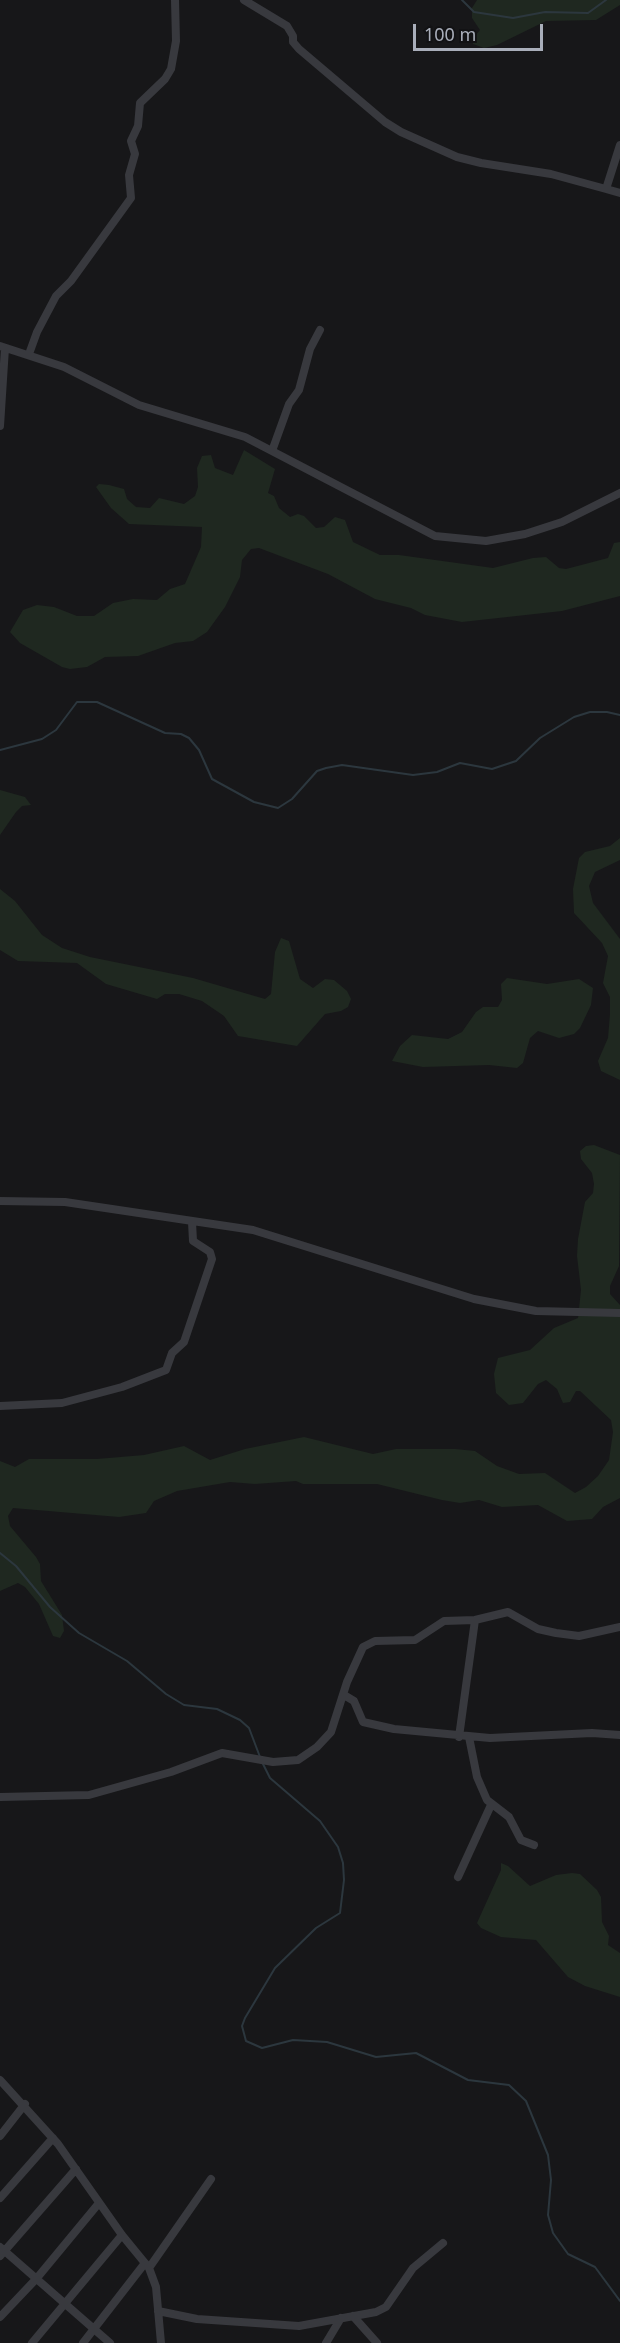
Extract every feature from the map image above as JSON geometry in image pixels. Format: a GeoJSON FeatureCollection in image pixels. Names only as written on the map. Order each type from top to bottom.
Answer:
{"type":"FeatureCollection","features":[{"type":"Feature","properties":{"kind":"street"},"geometry":{"type":"LineString","coordinates":[[29,354],[37,332],[56,296],[71,281],[131,198],[129,175],[135,154],[131,141],[138,126],[140,103],[165,79],[171,69],[176,40],[175,0]]}},
{"type":"Feature","properties":{"kind":"street"},"geometry":{"type":"LineString","coordinates":[[244,0],[287,26],[293,36],[293,42],[299,49],[317,61],[378,116],[401,132],[457,157],[551,174],[620,193]]}},
{"type":"Feature","properties":{"kind":"street"},"geometry":{"type":"LineString","coordinates":[[606,189],[620,145]]}},
{"type":"Feature","properties":{"kind":"street"},"geometry":{"type":"LineString","coordinates":[[272,451],[289,404],[299,390],[310,348],[320,330]]}},
{"type":"Feature","properties":{"kind":"street"},"geometry":{"type":"LineString","coordinates":[[0,426],[3,347],[64,367],[139,405],[236,434],[422,531],[458,540],[486,541],[525,534],[562,522],[620,493]]}},
{"type":"Feature","properties":{"kind":"street"},"geometry":{"type":"LineString","coordinates":[[0,1201],[65,1202],[261,1232],[474,1299],[536,1311],[620,1313]]}},
{"type":"Feature","properties":{"kind":"street"},"geometry":{"type":"LineString","coordinates":[[0,1406],[62,1403],[122,1387],[166,1371],[172,1353],[184,1342],[212,1259],[210,1252],[194,1243],[192,1222]]}},
{"type":"Feature","properties":{"kind":"street"},"geometry":{"type":"LineString","coordinates":[[0,1797],[81,1797],[171,1772],[222,1754],[273,1762],[298,1760],[317,1747],[331,1731],[355,1660],[368,1644],[387,1639],[411,1641],[444,1621],[475,1620],[508,1612],[544,1632],[579,1636],[620,1627]]}},
{"type":"Feature","properties":{"kind":"street"},"geometry":{"type":"LineString","coordinates":[[475,1620],[464,1737],[477,1777],[491,1805],[509,1817],[521,1840],[534,1845]]}},
{"type":"Feature","properties":{"kind":"street"},"geometry":{"type":"LineString","coordinates":[[344,1695],[354,1701],[360,1718],[367,1724],[464,1737],[592,1733],[620,1735]]}},
{"type":"Feature","properties":{"kind":"street"},"geometry":{"type":"LineString","coordinates":[[458,1877],[491,1805]]}},
{"type":"Feature","properties":{"kind":"street"},"geometry":{"type":"LineString","coordinates":[[0,2080],[25,2104],[53,2138],[122,2235],[147,2265],[156,2287],[161,2343]]}},
{"type":"Feature","properties":{"kind":"street"},"geometry":{"type":"LineString","coordinates":[[0,2136],[25,2104]]}},
{"type":"Feature","properties":{"kind":"street"},"geometry":{"type":"LineString","coordinates":[[0,2198],[53,2138]]}},
{"type":"Feature","properties":{"kind":"street"},"geometry":{"type":"LineString","coordinates":[[76,2169],[1,2251],[37,2278],[110,2343]]}},
{"type":"Feature","properties":{"kind":"street"},"geometry":{"type":"LineString","coordinates":[[83,2343],[147,2265],[211,2179]]}},
{"type":"Feature","properties":{"kind":"street"},"geometry":{"type":"LineString","coordinates":[[0,2318],[37,2278],[99,2203]]}},
{"type":"Feature","properties":{"kind":"street"},"geometry":{"type":"LineString","coordinates":[[32,2343],[122,2235]]}},
{"type":"Feature","properties":{"kind":"street"},"geometry":{"type":"LineString","coordinates":[[158,2312],[197,2319],[289,2326],[353,2316],[386,2307],[413,2268],[444,2243]]}},
{"type":"Feature","properties":{"kind":"street"},"geometry":{"type":"LineString","coordinates":[[353,2316],[376,2343]]}},
{"type":"Feature","properties":{"kind":"street"},"geometry":{"type":"LineString","coordinates":[[326,2343],[340,2318]]}},
{"type":"Feature","properties":{"kind":"shaded area"},"geometry":{"type":"Polygon","coordinates":[[[477,0],[620,0],[620,5],[596,20],[546,21],[497,45],[484,48],[473,44],[472,40],[480,30],[472,18],[472,8],[477,0]]]}},
{"type":"Feature","properties":{"kind":"shaded area"},"geometry":{"type":"Polygon","coordinates":[[[244,450],[275,469],[268,493],[274,496],[279,508],[290,517],[298,514],[304,516],[316,528],[324,527],[335,517],[345,520],[353,542],[380,555],[399,555],[493,568],[546,557],[559,568],[566,569],[608,558],[614,543],[620,542],[620,596],[562,611],[462,622],[425,615],[411,608],[375,599],[328,574],[259,548],[251,549],[242,560],[240,577],[225,607],[207,632],[193,641],[175,643],[138,656],[105,657],[87,667],[70,669],[62,667],[20,643],[10,632],[23,610],[37,605],[54,607],[77,616],[94,616],[113,603],[133,599],[157,600],[170,589],[185,584],[201,547],[202,527],[129,524],[111,508],[96,487],[99,484],[124,489],[127,499],[136,507],[150,508],[159,498],[184,504],[195,496],[198,487],[197,468],[202,456],[211,455],[215,468],[233,475],[244,450]]]}},
{"type":"Feature","properties":{"kind":"shaded area"},"geometry":{"type":"Polygon","coordinates":[[[0,790],[25,797],[31,805],[22,806],[0,835],[0,790]]]}},
{"type":"Feature","properties":{"kind":"shaded area"},"geometry":{"type":"Polygon","coordinates":[[[620,838],[620,860],[595,872],[589,886],[593,903],[620,939],[620,1080],[601,1071],[598,1061],[608,1038],[610,997],[603,983],[608,956],[602,943],[574,913],[573,889],[579,858],[585,852],[610,846],[620,838]]]}},
{"type":"Feature","properties":{"kind":"shaded area"},"geometry":{"type":"Polygon","coordinates":[[[0,889],[15,901],[42,935],[62,948],[90,957],[193,978],[265,999],[271,994],[275,952],[281,938],[289,941],[300,979],[313,988],[325,979],[334,980],[347,991],[351,999],[348,1007],[325,1014],[297,1046],[238,1036],[224,1016],[202,1001],[179,994],[165,994],[157,999],[106,984],[77,963],[18,961],[0,950],[0,889]]]}},
{"type":"Feature","properties":{"kind":"shaded area"},"geometry":{"type":"Polygon","coordinates":[[[507,978],[547,984],[579,979],[593,988],[591,1005],[580,1028],[574,1034],[559,1038],[538,1031],[530,1038],[523,1063],[517,1068],[489,1065],[423,1067],[392,1061],[400,1046],[412,1035],[448,1039],[462,1032],[476,1012],[483,1007],[498,1007],[502,1000],[501,984],[507,978]]]}},
{"type":"Feature","properties":{"kind":"shaded area"},"geometry":{"type":"Polygon","coordinates":[[[594,1145],[620,1155],[619,1266],[610,1286],[610,1294],[620,1305],[620,1498],[603,1507],[592,1519],[567,1521],[538,1505],[502,1507],[479,1500],[460,1503],[377,1484],[303,1484],[296,1481],[255,1484],[230,1482],[177,1491],[154,1501],[146,1513],[119,1517],[13,1508],[8,1516],[10,1526],[36,1557],[40,1564],[41,1581],[62,1615],[64,1631],[60,1638],[53,1636],[39,1604],[25,1587],[18,1583],[0,1591],[0,1461],[15,1467],[29,1459],[97,1459],[144,1455],[184,1446],[210,1460],[245,1449],[304,1437],[373,1454],[396,1449],[475,1451],[497,1466],[519,1474],[545,1473],[575,1493],[586,1487],[598,1476],[609,1460],[613,1432],[611,1420],[580,1391],[576,1391],[570,1402],[563,1403],[557,1389],[546,1380],[538,1384],[523,1403],[509,1405],[496,1393],[494,1374],[498,1358],[530,1350],[554,1328],[578,1318],[581,1290],[577,1256],[578,1239],[585,1202],[593,1193],[594,1184],[592,1173],[581,1159],[580,1151],[586,1146],[594,1145]]]}},
{"type":"Feature","properties":{"kind":"shaded area"},"geometry":{"type":"Polygon","coordinates":[[[501,1863],[508,1866],[530,1886],[556,1875],[572,1873],[580,1874],[597,1890],[601,1897],[602,1922],[609,1936],[608,1945],[620,1953],[620,1997],[585,1986],[568,1977],[536,1940],[501,1937],[481,1928],[477,1923],[501,1870],[501,1863]]]}},
{"type":"Feature","properties":{"kind":"waterway"},"geometry":{"type":"LineString","coordinates":[[462,0],[474,12],[513,18],[545,12],[588,13],[606,0]]}},
{"type":"Feature","properties":{"kind":"waterway"},"geometry":{"type":"LineString","coordinates":[[0,750],[42,739],[56,730],[77,702],[97,702],[165,733],[181,734],[189,738],[199,750],[212,779],[254,802],[278,808],[292,799],[317,771],[326,768],[342,765],[413,775],[437,772],[460,763],[492,769],[516,761],[540,738],[574,717],[590,712],[620,715]]}},
{"type":"Feature","properties":{"kind":"waterway"},"geometry":{"type":"LineString","coordinates":[[0,1553],[16,1566],[50,1607],[79,1633],[127,1661],[166,1694],[184,1705],[217,1709],[240,1720],[249,1728],[260,1757]]}},
{"type":"Feature","properties":{"kind":"waterway"},"geometry":{"type":"LineString","coordinates":[[262,1762],[270,1778],[320,1821],[338,1847],[343,1863],[344,1880],[340,1913],[316,1928],[275,1968],[245,2018],[242,2026],[246,2041],[262,2048],[293,2040],[327,2042],[376,2057],[416,2053],[468,2080],[509,2085],[526,2101],[548,2155],[551,2180],[548,2215],[553,2233],[568,2254],[595,2267],[620,2301]]}}]}
